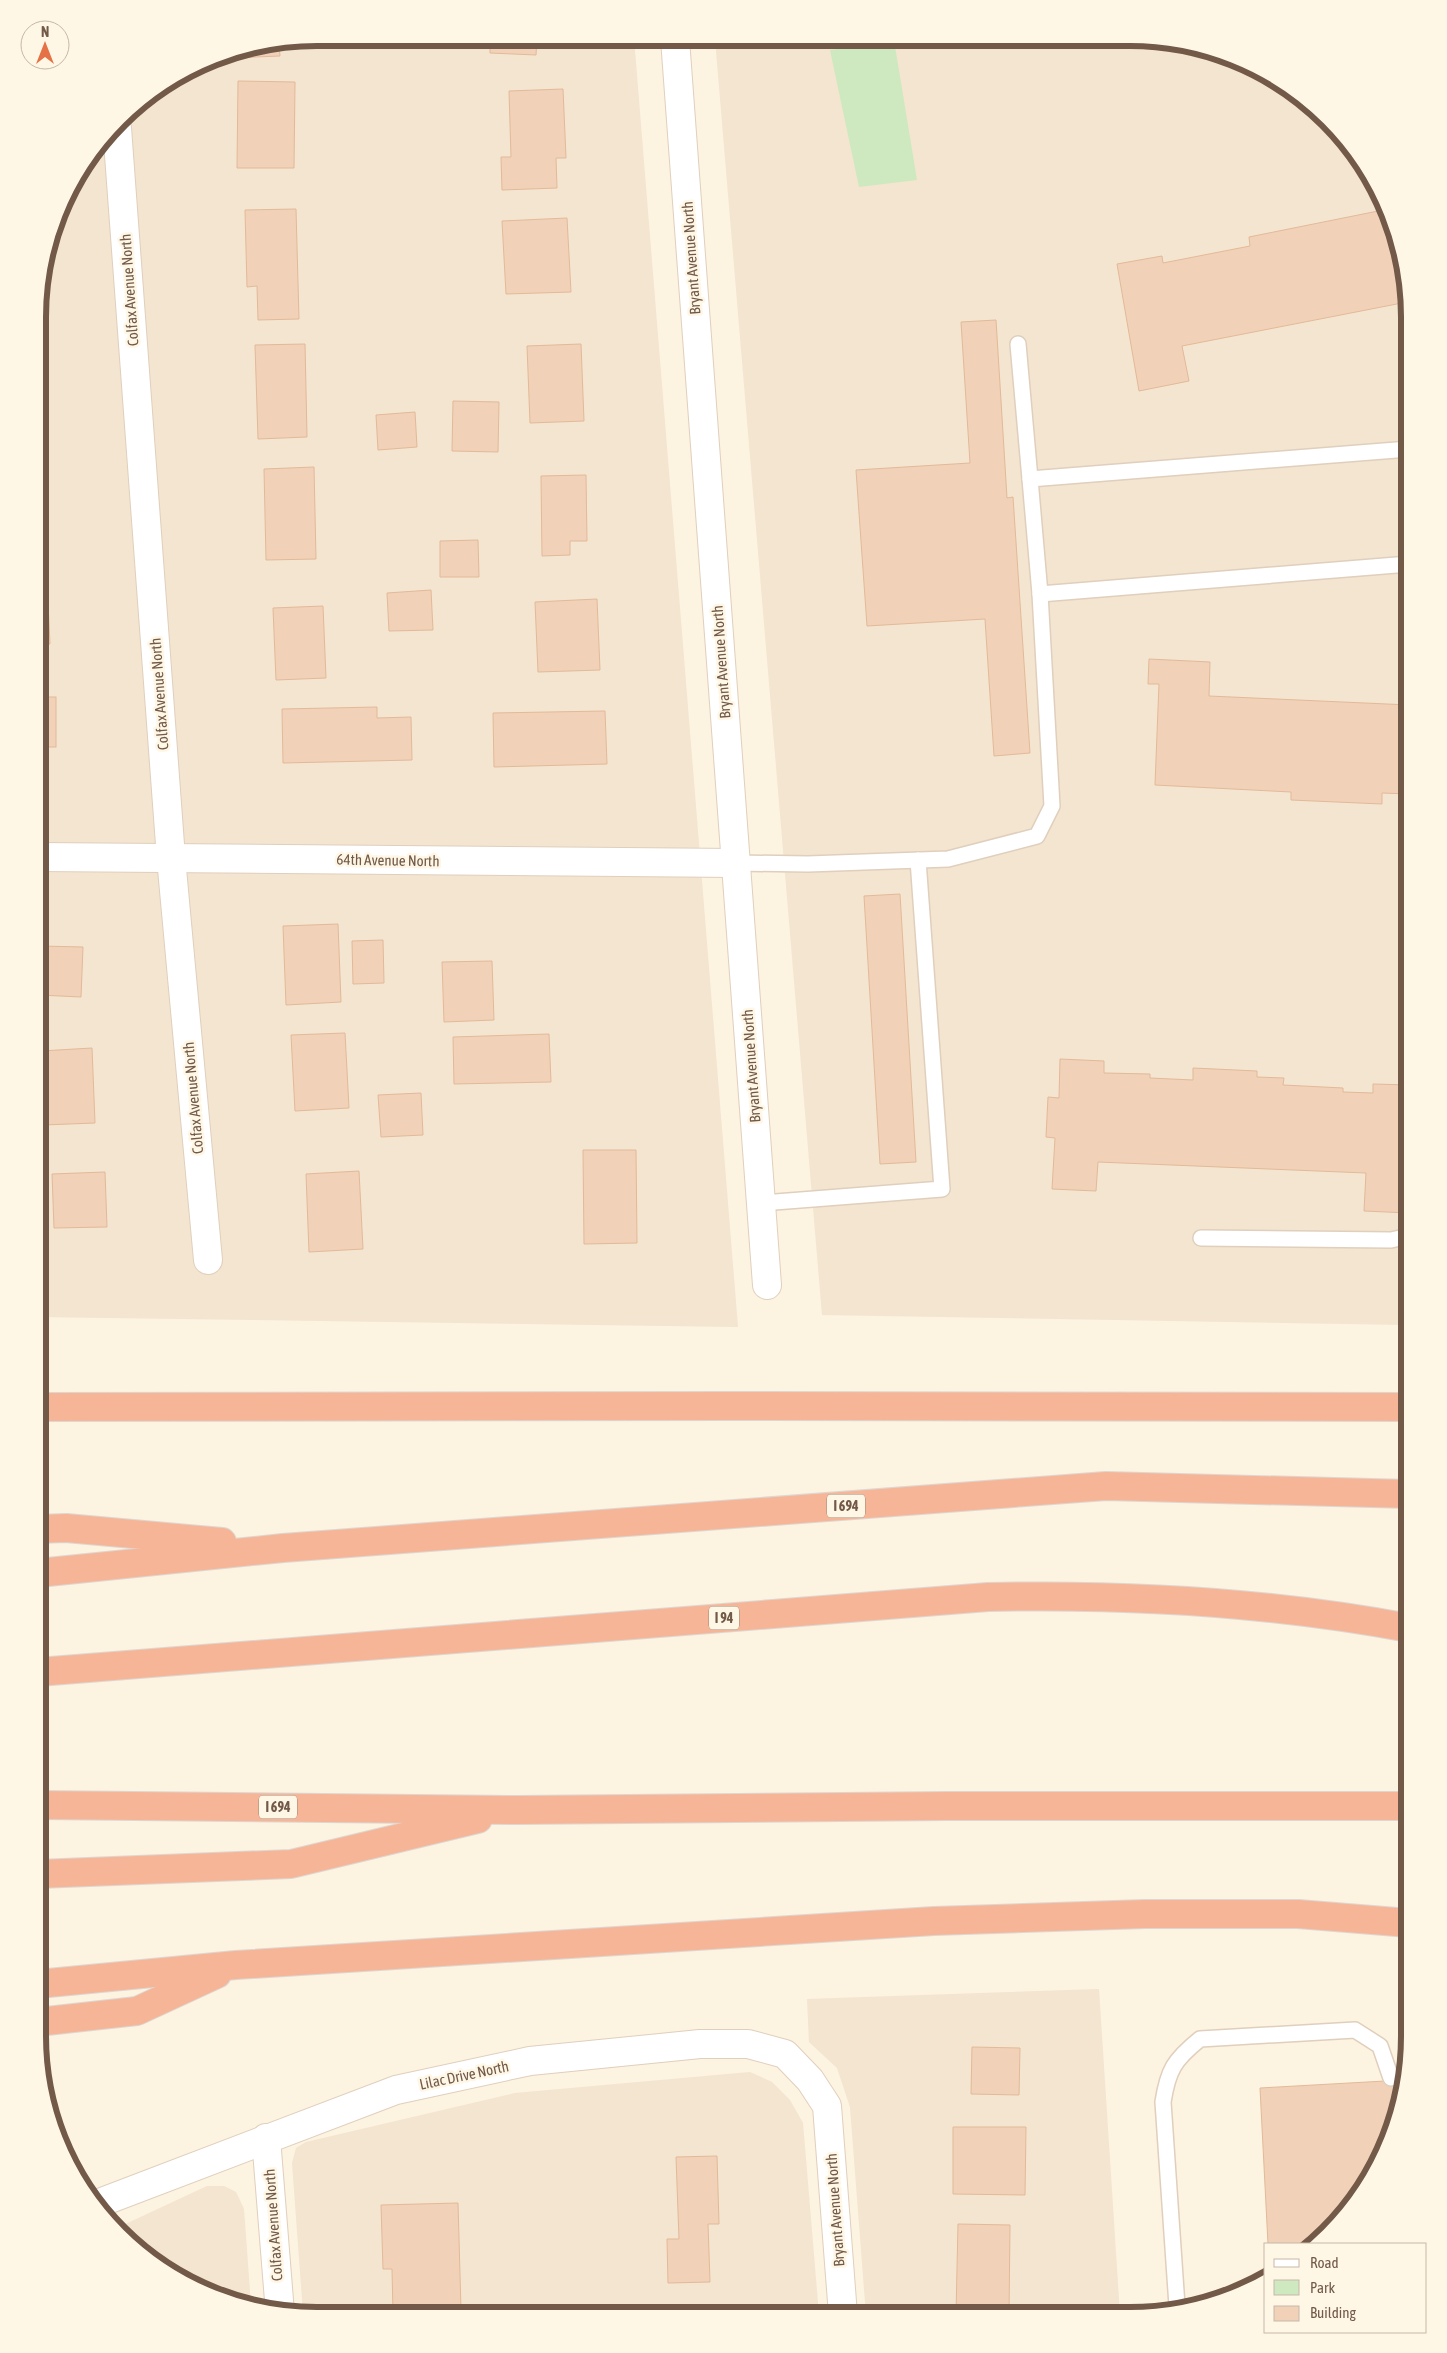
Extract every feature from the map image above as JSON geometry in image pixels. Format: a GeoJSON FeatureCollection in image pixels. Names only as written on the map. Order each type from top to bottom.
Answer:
{"type":"FeatureCollection","features":[{"type":"Feature","properties":{"kind":"highway"},"geometry":{"type":"LineString","coordinates":[[46,1407],[1401,1407]]}},
{"type":"Feature","properties":{"kind":"highway"},"geometry":{"type":"LineString","coordinates":[[46,1416],[282,1407]]}},
{"type":"Feature","properties":{"kind":"highway","name":"I 694"},"geometry":{"type":"LineString","coordinates":[[46,1572],[283,1548],[1106,1486],[1401,1494]]}},
{"type":"Feature","properties":{"kind":"highway"},"geometry":{"type":"LineString","coordinates":[[46,1529],[66,1528],[283,1548]]}},
{"type":"Feature","properties":{"kind":"highway","name":"I 94"},"geometry":{"type":"LineString","coordinates":[[46,1671],[988,1597],[1064,1595],[1195,1600],[1317,1612],[1401,1627]]}},
{"type":"Feature","properties":{"kind":"highway","name":"I 694"},"geometry":{"type":"LineString","coordinates":[[46,1805],[518,1810],[947,1806],[1401,1806]]}},
{"type":"Feature","properties":{"kind":"highway"},"geometry":{"type":"LineString","coordinates":[[46,1874],[291,1864],[518,1810]]}},
{"type":"Feature","properties":{"kind":"highway"},"geometry":{"type":"LineString","coordinates":[[46,1983],[236,1965],[934,1921],[1145,1914],[1298,1914],[1401,1922]]}},
{"type":"Feature","properties":{"kind":"highway"},"geometry":{"type":"LineString","coordinates":[[46,2021],[137,2011],[236,1965]]}},
{"type":"Feature","properties":{"kind":"street","name":"Bryant Avenue North"},"geometry":{"type":"LineString","coordinates":[[676,46],[767,1285]]}},
{"type":"Feature","properties":{"kind":"street","name":"Colfax Avenue North"},"geometry":{"type":"LineString","coordinates":[[117,135],[171,858],[208,1260]]}},
{"type":"Feature","properties":{"kind":"street","name":"64th Avenue North"},"geometry":{"type":"LineString","coordinates":[[46,857],[736,863]]}},
{"type":"Feature","properties":{"kind":"street","name":"Lilac Drive North"},"geometry":{"type":"LineString","coordinates":[[102,2201],[396,2090],[530,2062],[700,2044],[748,2044],[785,2054],[810,2080],[826,2106]]}},
{"type":"Feature","properties":{"kind":"street","name":"Bryant Avenue North"},"geometry":{"type":"LineString","coordinates":[[826,2106],[842,2307]]}},
{"type":"Feature","properties":{"kind":"street","name":"Colfax Avenue North"},"geometry":{"type":"LineString","coordinates":[[266,2138],[279,2304]]}},
{"type":"Feature","properties":{"kind":"lane"},"geometry":{"type":"LineString","coordinates":[[736,863],[808,864],[948,859],[1037,836],[1052,806],[1040,594],[1018,344]]}},
{"type":"Feature","properties":{"kind":"lane"},"geometry":{"type":"LineString","coordinates":[[1030,479],[1401,450]]}},
{"type":"Feature","properties":{"kind":"lane"},"geometry":{"type":"LineString","coordinates":[[1040,594],[1401,565]]}},
{"type":"Feature","properties":{"kind":"lane"},"geometry":{"type":"LineString","coordinates":[[761,1203],[942,1189],[918,860]]}},
{"type":"Feature","properties":{"kind":"lane"},"geometry":{"type":"LineString","coordinates":[[1200,1238],[1391,1240],[1401,1238]]}},
{"type":"Feature","properties":{"kind":"lane"},"geometry":{"type":"LineString","coordinates":[[1177,2303],[1163,2102],[1167,2077],[1181,2054],[1200,2039],[1355,2030],[1380,2046],[1391,2078]]}},
{"type":"Feature","properties":{"kind":"shaded area"},"geometry":{"type":"Polygon","coordinates":[[[317,46],[635,46],[738,1327],[46,1317],[46,317],[51,264],[55,247],[74,197],[102,152],[152,102],[197,74],[213,67],[264,51],[317,46]]]}},
{"type":"Feature","properties":{"kind":"shaded area"},"geometry":{"type":"Polygon","coordinates":[[[716,46],[1130,46],[1183,51],[1200,55],[1250,74],[1280,92],[1308,113],[1334,139],[1345,152],[1373,197],[1392,247],[1396,264],[1401,317],[1401,1325],[822,1315],[716,46]]]}},
{"type":"Feature","properties":{"kind":"shaded area"},"geometry":{"type":"Polygon","coordinates":[[[1099,1989],[1119,2307],[865,2307],[850,2107],[837,2068],[809,2042],[807,1999],[1099,1989]]]}},
{"type":"Feature","properties":{"kind":"shaded area"},"geometry":{"type":"Polygon","coordinates":[[[750,2072],[772,2082],[790,2100],[803,2123],[818,2307],[303,2306],[292,2163],[296,2148],[306,2142],[515,2093],[750,2072]]]}},
{"type":"Feature","properties":{"kind":"shaded area"},"geometry":{"type":"Polygon","coordinates":[[[207,2186],[224,2186],[236,2192],[244,2209],[251,2299],[197,2279],[152,2251],[124,2225],[207,2186]]]}},
{"type":"Feature","properties":{"kind":"green space"},"geometry":{"type":"Polygon","coordinates":[[[856,46],[895,46],[917,180],[859,187],[830,50],[856,46]]]}},
{"type":"Feature","properties":{"kind":"building"},"geometry":{"type":"Polygon","coordinates":[[[490,46],[537,46],[536,55],[490,53],[490,46]]]}},
{"type":"Feature","properties":{"kind":"building"},"geometry":{"type":"Polygon","coordinates":[[[279,49],[280,56],[240,58],[279,49]]]}},
{"type":"Feature","properties":{"kind":"building"},"geometry":{"type":"Polygon","coordinates":[[[238,81],[295,82],[294,168],[237,168],[238,81]]]}},
{"type":"Feature","properties":{"kind":"building"},"geometry":{"type":"Polygon","coordinates":[[[563,89],[566,158],[556,158],[557,188],[502,190],[501,157],[511,157],[509,91],[563,89]]]}},
{"type":"Feature","properties":{"kind":"building"},"geometry":{"type":"Polygon","coordinates":[[[296,209],[299,319],[258,320],[257,286],[247,287],[245,210],[296,209]]]}},
{"type":"Feature","properties":{"kind":"building"},"geometry":{"type":"Polygon","coordinates":[[[1379,211],[1396,264],[1400,303],[1182,346],[1189,381],[1139,391],[1117,264],[1162,256],[1163,263],[1250,246],[1249,237],[1379,211]]]}},
{"type":"Feature","properties":{"kind":"building"},"geometry":{"type":"Polygon","coordinates":[[[567,218],[571,292],[506,294],[502,221],[567,218]]]}},
{"type":"Feature","properties":{"kind":"building"},"geometry":{"type":"Polygon","coordinates":[[[996,320],[1007,498],[1013,497],[1030,753],[994,756],[985,619],[867,626],[856,470],[970,463],[961,322],[996,320]]]}},
{"type":"Feature","properties":{"kind":"building"},"geometry":{"type":"Polygon","coordinates":[[[305,344],[307,437],[258,439],[255,345],[305,344]]]}},
{"type":"Feature","properties":{"kind":"building"},"geometry":{"type":"Polygon","coordinates":[[[581,344],[584,421],[530,423],[527,346],[581,344]]]}},
{"type":"Feature","properties":{"kind":"building"},"geometry":{"type":"Polygon","coordinates":[[[453,401],[499,402],[498,452],[452,451],[453,401]]]}},
{"type":"Feature","properties":{"kind":"building"},"geometry":{"type":"Polygon","coordinates":[[[415,412],[417,447],[378,450],[376,415],[415,412]]]}},
{"type":"Feature","properties":{"kind":"building"},"geometry":{"type":"Polygon","coordinates":[[[314,467],[316,559],[266,560],[264,469],[314,467]]]}},
{"type":"Feature","properties":{"kind":"building"},"geometry":{"type":"Polygon","coordinates":[[[586,475],[587,541],[570,541],[570,555],[542,556],[541,476],[586,475]]]}},
{"type":"Feature","properties":{"kind":"building"},"geometry":{"type":"Polygon","coordinates":[[[478,540],[479,577],[440,577],[440,541],[478,540]]]}},
{"type":"Feature","properties":{"kind":"building"},"geometry":{"type":"Polygon","coordinates":[[[46,562],[50,644],[46,644],[46,562]]]}},
{"type":"Feature","properties":{"kind":"building"},"geometry":{"type":"Polygon","coordinates":[[[431,590],[433,630],[389,631],[387,593],[431,590]]]}},
{"type":"Feature","properties":{"kind":"building"},"geometry":{"type":"Polygon","coordinates":[[[597,599],[600,670],[538,672],[535,602],[597,599]]]}},
{"type":"Feature","properties":{"kind":"building"},"geometry":{"type":"Polygon","coordinates":[[[323,606],[326,678],[276,680],[273,608],[323,606]]]}},
{"type":"Feature","properties":{"kind":"building"},"geometry":{"type":"Polygon","coordinates":[[[1149,659],[1210,662],[1209,696],[1401,705],[1401,794],[1382,793],[1382,804],[1291,800],[1291,792],[1155,785],[1159,684],[1148,684],[1149,659]]]}},
{"type":"Feature","properties":{"kind":"building"},"geometry":{"type":"Polygon","coordinates":[[[46,697],[56,697],[56,747],[46,747],[46,697]]]}},
{"type":"Feature","properties":{"kind":"building"},"geometry":{"type":"Polygon","coordinates":[[[377,707],[377,718],[411,717],[412,760],[283,763],[282,709],[377,707]]]}},
{"type":"Feature","properties":{"kind":"building"},"geometry":{"type":"Polygon","coordinates":[[[605,711],[607,764],[494,767],[493,713],[605,711]]]}},
{"type":"Feature","properties":{"kind":"building"},"geometry":{"type":"Polygon","coordinates":[[[900,894],[916,1162],[880,1164],[864,896],[900,894]]]}},
{"type":"Feature","properties":{"kind":"building"},"geometry":{"type":"Polygon","coordinates":[[[338,924],[341,1002],[286,1005],[283,926],[338,924]]]}},
{"type":"Feature","properties":{"kind":"building"},"geometry":{"type":"Polygon","coordinates":[[[383,940],[384,983],[353,984],[352,941],[383,940]]]}},
{"type":"Feature","properties":{"kind":"building"},"geometry":{"type":"Polygon","coordinates":[[[46,946],[83,947],[81,997],[46,995],[46,946]]]}},
{"type":"Feature","properties":{"kind":"building"},"geometry":{"type":"Polygon","coordinates":[[[492,961],[494,1020],[444,1022],[442,962],[492,961]]]}},
{"type":"Feature","properties":{"kind":"building"},"geometry":{"type":"Polygon","coordinates":[[[345,1033],[349,1108],[295,1111],[291,1035],[345,1033]]]}},
{"type":"Feature","properties":{"kind":"building"},"geometry":{"type":"Polygon","coordinates":[[[549,1034],[551,1082],[454,1084],[453,1037],[549,1034]]]}},
{"type":"Feature","properties":{"kind":"building"},"geometry":{"type":"Polygon","coordinates":[[[92,1048],[95,1123],[46,1125],[46,1051],[92,1048]]]}},
{"type":"Feature","properties":{"kind":"building"},"geometry":{"type":"Polygon","coordinates":[[[1060,1059],[1104,1061],[1104,1073],[1150,1074],[1150,1078],[1193,1080],[1193,1068],[1257,1071],[1257,1077],[1284,1078],[1283,1085],[1343,1088],[1343,1092],[1373,1093],[1373,1084],[1401,1085],[1401,1213],[1364,1211],[1366,1173],[1098,1162],[1096,1191],[1052,1189],[1055,1138],[1046,1137],[1048,1097],[1059,1098],[1060,1059]]]}},
{"type":"Feature","properties":{"kind":"building"},"geometry":{"type":"Polygon","coordinates":[[[421,1093],[423,1135],[381,1137],[378,1095],[421,1093]]]}},
{"type":"Feature","properties":{"kind":"building"},"geometry":{"type":"Polygon","coordinates":[[[583,1150],[636,1150],[637,1243],[584,1244],[583,1150]]]}},
{"type":"Feature","properties":{"kind":"building"},"geometry":{"type":"Polygon","coordinates":[[[359,1171],[363,1249],[309,1252],[306,1174],[359,1171]]]}},
{"type":"Feature","properties":{"kind":"building"},"geometry":{"type":"Polygon","coordinates":[[[105,1172],[107,1227],[54,1228],[52,1174],[105,1172]]]}},
{"type":"Feature","properties":{"kind":"building"},"geometry":{"type":"Polygon","coordinates":[[[972,2047],[1020,2048],[1019,2095],[971,2094],[972,2047]]]}},
{"type":"Feature","properties":{"kind":"building"},"geometry":{"type":"Polygon","coordinates":[[[1397,2080],[1392,2106],[1373,2156],[1345,2201],[1304,2243],[1268,2243],[1260,2088],[1397,2080]]]}},
{"type":"Feature","properties":{"kind":"building"},"geometry":{"type":"Polygon","coordinates":[[[953,2127],[1026,2127],[1025,2195],[953,2194],[953,2127]]]}},
{"type":"Feature","properties":{"kind":"building"},"geometry":{"type":"Polygon","coordinates":[[[717,2156],[719,2224],[708,2224],[710,2282],[668,2283],[667,2239],[679,2239],[676,2157],[717,2156]]]}},
{"type":"Feature","properties":{"kind":"building"},"geometry":{"type":"Polygon","coordinates":[[[458,2203],[461,2307],[393,2307],[392,2269],[383,2269],[381,2205],[458,2203]]]}},
{"type":"Feature","properties":{"kind":"building"},"geometry":{"type":"Polygon","coordinates":[[[958,2224],[1010,2225],[1009,2307],[956,2307],[958,2224]]]}}]}
